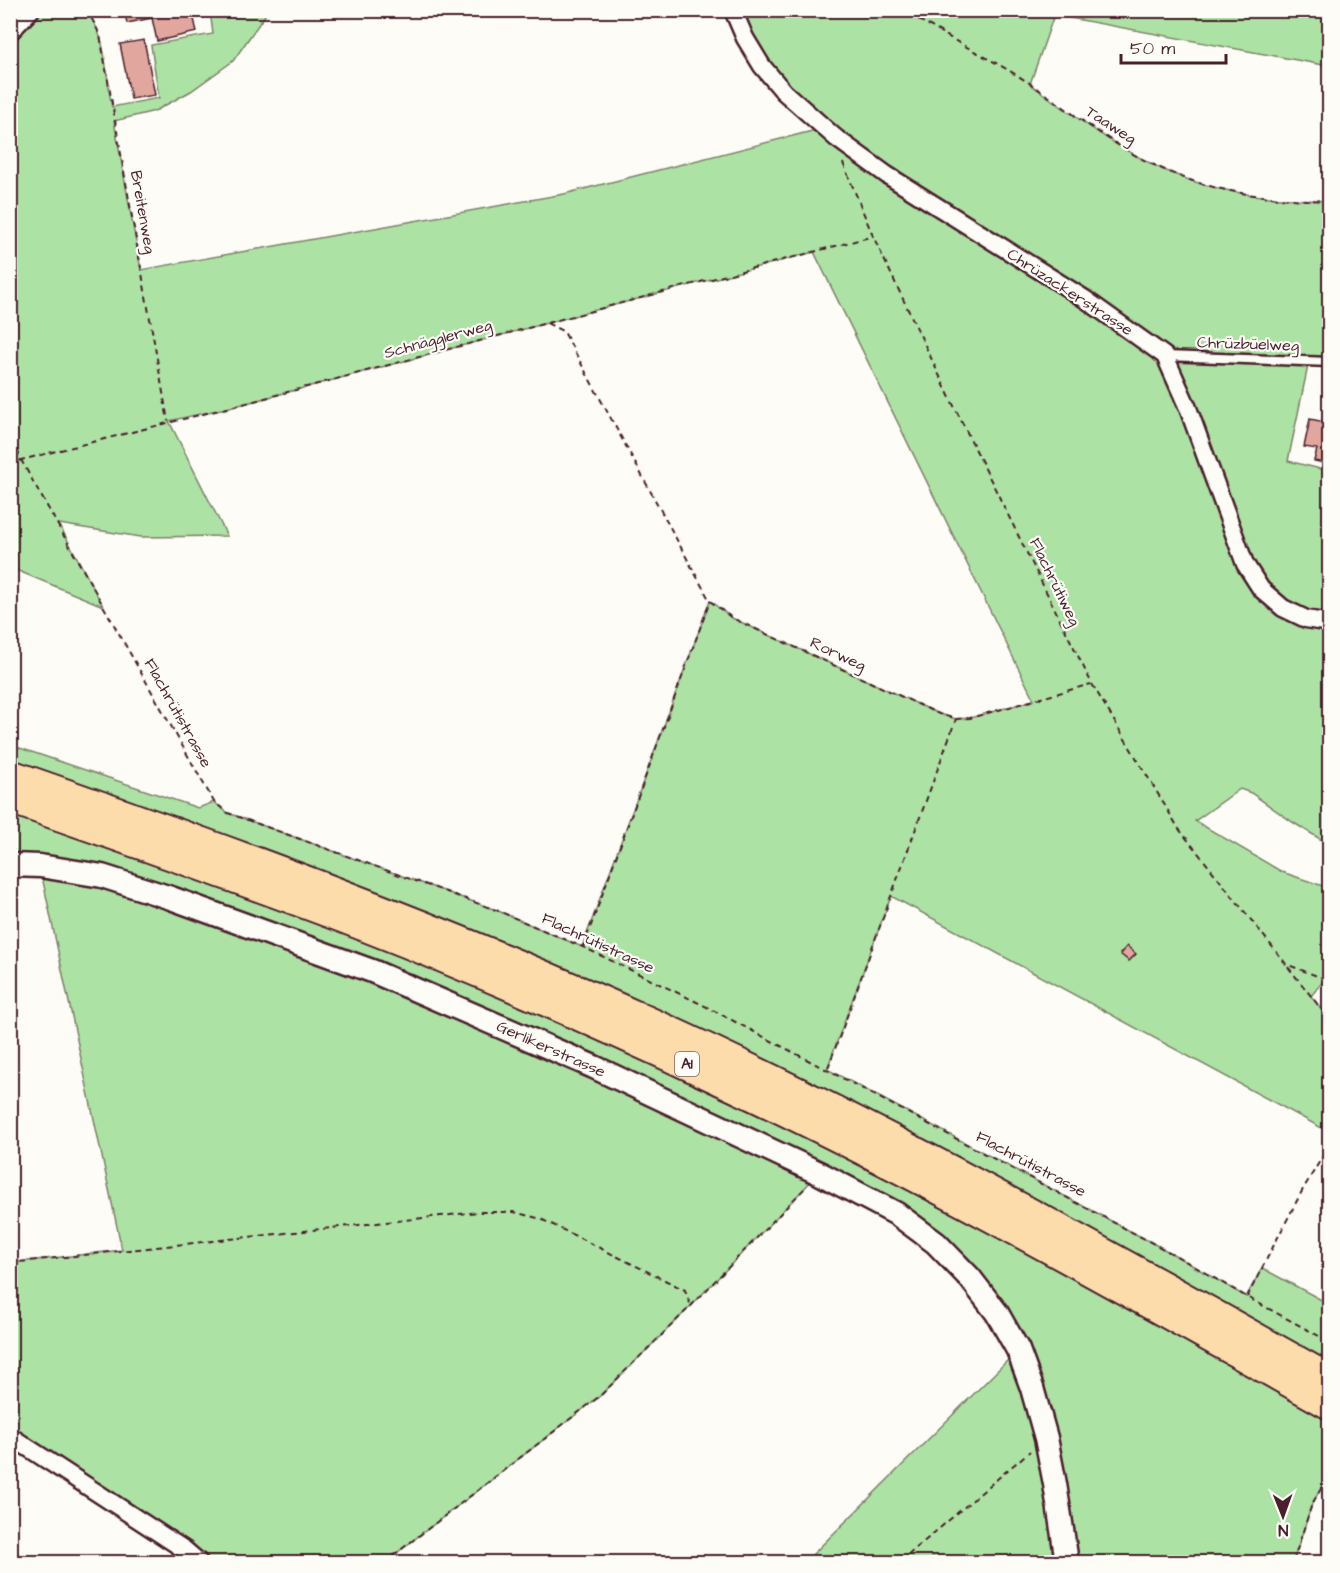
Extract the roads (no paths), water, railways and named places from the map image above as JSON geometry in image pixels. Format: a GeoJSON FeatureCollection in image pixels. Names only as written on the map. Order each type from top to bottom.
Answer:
{"type":"FeatureCollection","features":[{"type":"Feature","properties":{"kind":"highway","name":"A1"},"geometry":{"type":"LineString","coordinates":[[10,776],[239,856],[381,909],[660,1027],[824,1106],[968,1180],[1329,1380]]}},
{"type":"Feature","properties":{"kind":"highway","name":"A1"},"geometry":{"type":"LineString","coordinates":[[10,798],[366,926],[643,1043],[903,1170],[1095,1273],[1329,1404]]}},
{"type":"Feature","properties":{"kind":"street"},"geometry":{"type":"LineString","coordinates":[[10,32],[31,10]]}},
{"type":"Feature","properties":{"kind":"street","name":"Chrüzackerstrasse"},"geometry":{"type":"LineString","coordinates":[[733,10],[745,38],[762,66],[784,92],[836,138],[897,182],[1084,299],[1165,356]]}},
{"type":"Feature","properties":{"kind":"street"},"geometry":{"type":"LineString","coordinates":[[1165,356],[1188,408],[1245,564],[1261,589],[1282,608],[1306,619],[1329,623]]}},
{"type":"Feature","properties":{"kind":"street","name":"Gerlikerstrasse"},"geometry":{"type":"LineString","coordinates":[[10,865],[102,876],[171,898],[372,971],[594,1067],[819,1173],[897,1214],[936,1243],[970,1278],[997,1313],[1020,1356],[1046,1438],[1066,1563]]}},
{"type":"Feature","properties":{"kind":"street"},"geometry":{"type":"LineString","coordinates":[[14,1439],[185,1551],[199,1563]]}},
{"type":"Feature","properties":{"kind":"lane","name":"Chrüzbüelweg"},"geometry":{"type":"LineString","coordinates":[[1165,356],[1329,362]]}}]}
